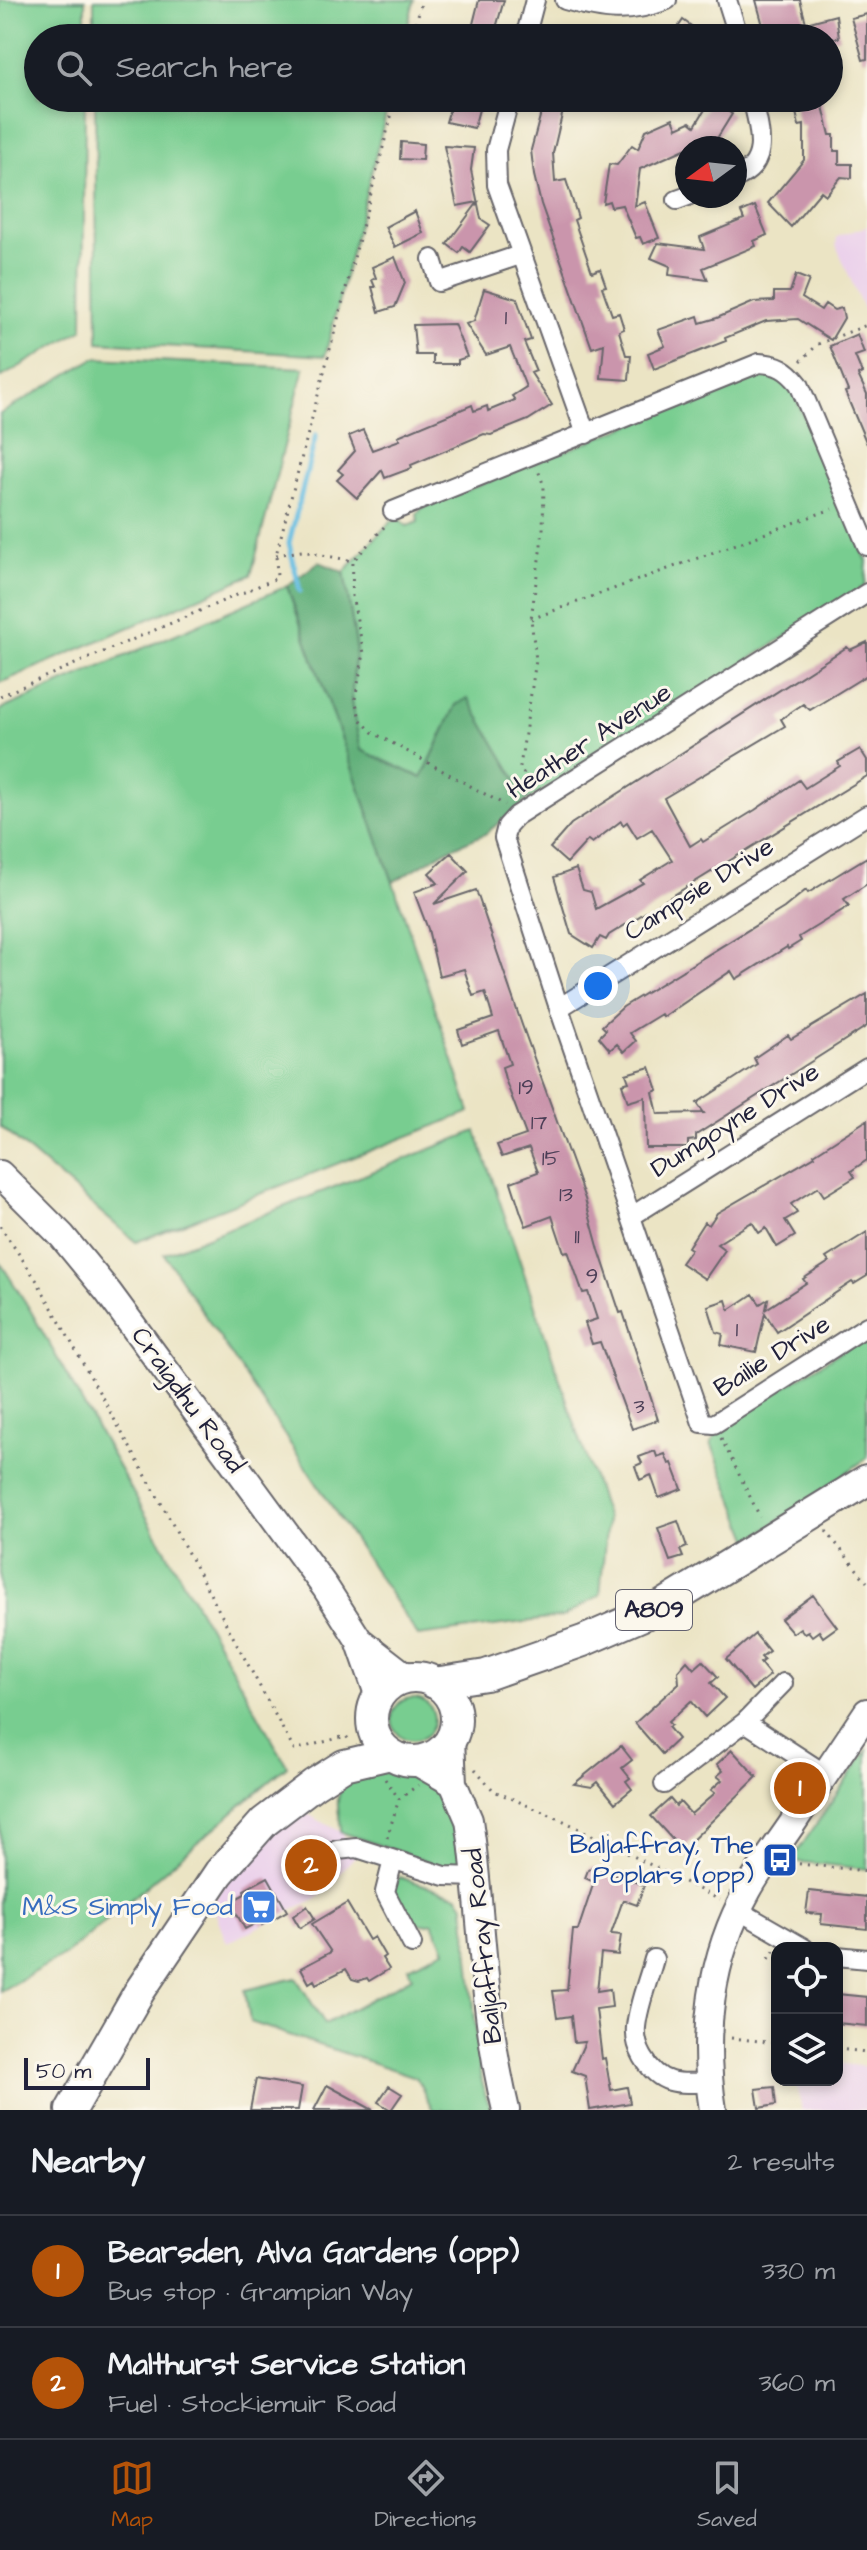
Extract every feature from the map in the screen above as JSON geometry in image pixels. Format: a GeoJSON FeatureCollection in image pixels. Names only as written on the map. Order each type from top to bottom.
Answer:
{"type":"FeatureCollection","features":[{"type":"Feature","properties":{"kind":"main road","name":"Craigdhu Road"},"geometry":{"type":"LineString","coordinates":[[0,1174],[62,1236],[108,1292],[325,1587],[359,1640],[421,1680]]}},
{"type":"Feature","properties":{"kind":"main road","name":"A809"},"geometry":{"type":"LineString","coordinates":[[421,1680],[486,1675],[583,1641],[657,1609],[867,1480]]}},
{"type":"Feature","properties":{"kind":"main road","name":"Craigdhu Road"},"geometry":{"type":"LineString","coordinates":[[359,1640],[361,1732]]}},
{"type":"Feature","properties":{"kind":"main road"},"geometry":{"type":"LineString","coordinates":[[404,1768],[436,1755],[486,1675]]}},
{"type":"Feature","properties":{"kind":"main road"},"geometry":{"type":"LineString","coordinates":[[71,2110],[139,1992],[219,1873],[264,1822],[314,1784],[361,1732],[396,1681],[421,1680],[445,1691],[453,1703],[453,1728]]}},
{"type":"Feature","properties":{"kind":"main road"},"geometry":{"type":"LineString","coordinates":[[713,2110],[707,2036],[717,1969],[738,1910],[767,1861],[867,1712]]}},
{"type":"Feature","properties":{"kind":"main road","name":"Baljaffray Road"},"geometry":{"type":"LineString","coordinates":[[453,1728],[453,1783],[469,1820],[477,1877],[487,2006],[506,2110]]}},
{"type":"Feature","properties":{"kind":"main road"},"geometry":{"type":"LineString","coordinates":[[361,1732],[404,1768],[453,1783]]}},
{"type":"Feature","properties":{"kind":"main road"},"geometry":{"type":"LineString","coordinates":[[361,1732],[382,1746],[404,1768]]}},
{"type":"Feature","properties":{"kind":"street"},"geometry":{"type":"LineString","coordinates":[[529,24],[535,0]]}},
{"type":"Feature","properties":{"kind":"street"},"geometry":{"type":"LineString","coordinates":[[565,0],[619,11],[645,9],[667,0]]}},
{"type":"Feature","properties":{"kind":"street"},"geometry":{"type":"LineString","coordinates":[[727,0],[735,24]]}},
{"type":"Feature","properties":{"kind":"street"},"geometry":{"type":"LineString","coordinates":[[506,112],[496,150],[497,185],[586,434]]}},
{"type":"Feature","properties":{"kind":"street"},"geometry":{"type":"LineString","coordinates":[[747,169],[756,163],[762,142],[755,112]]}},
{"type":"Feature","properties":{"kind":"street"},"geometry":{"type":"LineString","coordinates":[[432,259],[439,282],[520,255]]}},
{"type":"Feature","properties":{"kind":"street"},"geometry":{"type":"LineString","coordinates":[[393,511],[759,363],[776,364],[789,372],[799,384],[867,546]]}},
{"type":"Feature","properties":{"kind":"street","name":"Heather Avenue"},"geometry":{"type":"LineString","coordinates":[[708,1424],[559,1008],[504,838],[507,826],[516,816],[867,593]]}},
{"type":"Feature","properties":{"kind":"street","name":"Campsie Drive"},"geometry":{"type":"LineString","coordinates":[[559,1008],[867,815]]}},
{"type":"Feature","properties":{"kind":"street","name":"Dumgoyne Drive"},"geometry":{"type":"LineString","coordinates":[[632,1216],[867,1068]]}},
{"type":"Feature","properties":{"kind":"street","name":"Bailie Drive"},"geometry":{"type":"LineString","coordinates":[[708,1424],[867,1326]]}},
{"type":"Feature","properties":{"kind":"street"},"geometry":{"type":"LineString","coordinates":[[664,1784],[745,1722],[783,1683]]}},
{"type":"Feature","properties":{"kind":"street"},"geometry":{"type":"LineString","coordinates":[[745,1722],[825,1774]]}},
{"type":"Feature","properties":{"kind":"street"},"geometry":{"type":"LineString","coordinates":[[337,1850],[357,1848],[445,1876],[477,1877]]}},
{"type":"Feature","properties":{"kind":"street"},"geometry":{"type":"LineString","coordinates":[[393,1860],[385,1892],[412,1944]]}},
{"type":"Feature","properties":{"kind":"street"},"geometry":{"type":"LineString","coordinates":[[738,1910],[794,1942]]}},
{"type":"Feature","properties":{"kind":"street"},"geometry":{"type":"LineString","coordinates":[[843,1957],[867,1959]]}},
{"type":"Feature","properties":{"kind":"street"},"geometry":{"type":"LineString","coordinates":[[654,1959],[635,2028],[637,2047],[651,2072],[666,2081],[685,2084],[709,2082]]}},
{"type":"Feature","properties":{"kind":"path"},"geometry":{"type":"LineString","coordinates":[[416,24],[422,0]]}},
{"type":"Feature","properties":{"kind":"path"},"geometry":{"type":"LineString","coordinates":[[0,696],[277,578],[276,555],[392,112]]}},
{"type":"Feature","properties":{"kind":"path"},"geometry":{"type":"LineString","coordinates":[[789,372],[818,344],[867,325]]}},
{"type":"Feature","properties":{"kind":"path"},"geometry":{"type":"LineString","coordinates":[[531,455],[544,486],[543,530],[531,619],[536,660],[520,767],[539,802]]}},
{"type":"Feature","properties":{"kind":"path"},"geometry":{"type":"LineString","coordinates":[[531,619],[849,502]]}},
{"type":"Feature","properties":{"kind":"path"},"geometry":{"type":"LineString","coordinates":[[393,511],[385,526],[353,561],[352,596],[364,653],[355,699],[360,719],[372,732],[504,804],[516,816]]}},
{"type":"Feature","properties":{"kind":"path"},"geometry":{"type":"LineString","coordinates":[[276,555],[302,551],[353,561]]}},
{"type":"Feature","properties":{"kind":"path"},"geometry":{"type":"LineString","coordinates":[[0,1226],[37,1281],[145,1473],[294,1750],[361,1732]]}},
{"type":"Feature","properties":{"kind":"path"},"geometry":{"type":"LineString","coordinates":[[708,1424],[760,1517]]}},
{"type":"Feature","properties":{"kind":"path"},"geometry":{"type":"LineString","coordinates":[[820,1524],[867,1582]]}},
{"type":"Feature","properties":{"kind":"path"},"geometry":{"type":"LineString","coordinates":[[399,1799],[404,1768]]}},
{"type":"Feature","properties":{"kind":"path"},"geometry":{"type":"LineString","coordinates":[[393,1860],[385,1845],[399,1799],[404,1768]]}},
{"type":"Feature","properties":{"kind":"path"},"geometry":{"type":"LineString","coordinates":[[475,1768],[494,1791],[683,1879],[738,1910]]}},
{"type":"Feature","properties":{"kind":"path"},"geometry":{"type":"LineString","coordinates":[[767,1861],[867,1871]]}},
{"type":"Feature","properties":{"kind":"path"},"geometry":{"type":"LineString","coordinates":[[707,2036],[771,2042]]}},
{"type":"Feature","properties":{"kind":"path"},"geometry":{"type":"LineString","coordinates":[[843,2050],[867,2052]]}},
{"type":"Feature","properties":{"kind":"shaded area"},"geometry":{"type":"Polygon","coordinates":[[[867,226],[867,318],[836,245],[837,237],[867,226]]]}},
{"type":"Feature","properties":{"kind":"shaded area"},"geometry":{"type":"Polygon","coordinates":[[[296,1808],[341,1832],[357,1854],[317,1898],[227,1943],[212,1904],[247,1851],[296,1808]]]}},
{"type":"Feature","properties":{"kind":"shaded area"},"geometry":{"type":"Polygon","coordinates":[[[843,2064],[867,2067],[867,2110],[802,2110],[796,2086],[843,2086],[843,2064]]]}},
{"type":"Feature","properties":{"kind":"green space"},"geometry":{"type":"Polygon","coordinates":[[[0,0],[85,0],[85,24],[24,24],[24,112],[85,112],[83,329],[0,378],[0,0]]]}},
{"type":"Feature","properties":{"kind":"green space"},"geometry":{"type":"Polygon","coordinates":[[[94,0],[414,0],[408,24],[94,24],[94,0]]]}},
{"type":"Feature","properties":{"kind":"green space"},"geometry":{"type":"Polygon","coordinates":[[[95,112],[386,112],[325,356],[98,342],[95,112]]]}},
{"type":"Feature","properties":{"kind":"green space"},"geometry":{"type":"Polygon","coordinates":[[[95,358],[304,368],[251,575],[0,683],[0,414],[95,358]]]}},
{"type":"Feature","properties":{"kind":"green space"},"geometry":{"type":"Polygon","coordinates":[[[768,370],[789,382],[867,561],[865,586],[528,800],[456,705],[422,778],[360,750],[351,702],[356,645],[344,572],[391,521],[400,520],[407,526],[418,522],[417,514],[422,508],[768,370]]]}},
{"type":"Feature","properties":{"kind":"green space"},"geometry":{"type":"Polygon","coordinates":[[[319,562],[344,572],[356,645],[351,702],[361,750],[422,778],[456,705],[468,698],[528,800],[485,834],[447,850],[393,882],[287,586],[319,562]]]}},
{"type":"Feature","properties":{"kind":"green space"},"geometry":{"type":"Polygon","coordinates":[[[287,586],[393,882],[470,1112],[136,1242],[0,1126],[0,710],[287,586]]]}},
{"type":"Feature","properties":{"kind":"green space"},"geometry":{"type":"Polygon","coordinates":[[[476,1131],[607,1519],[600,1595],[563,1617],[418,1636],[164,1254],[476,1131]]]}},
{"type":"Feature","properties":{"kind":"green space"},"geometry":{"type":"Polygon","coordinates":[[[0,1262],[29,1308],[287,1766],[68,1953],[0,1991],[0,1262]]]}},
{"type":"Feature","properties":{"kind":"green space"},"geometry":{"type":"Polygon","coordinates":[[[867,1335],[867,1458],[750,1541],[711,1443],[721,1427],[867,1335]]]}},
{"type":"Feature","properties":{"kind":"green space"},"geometry":{"type":"Polygon","coordinates":[[[413,1698],[428,1704],[434,1719],[428,1734],[413,1740],[398,1734],[392,1719],[398,1704],[413,1698]]]}},
{"type":"Feature","properties":{"kind":"green space"},"geometry":{"type":"Polygon","coordinates":[[[867,1750],[867,1869],[791,1861],[867,1750]]]}},
{"type":"Feature","properties":{"kind":"green space"},"geometry":{"type":"Polygon","coordinates":[[[392,1765],[423,1778],[444,1799],[456,1826],[459,1842],[462,1859],[456,1866],[445,1868],[341,1832],[338,1800],[344,1784],[358,1775],[392,1765]]]}},
{"type":"Feature","properties":{"kind":"green space"},"geometry":{"type":"Polygon","coordinates":[[[399,1877],[458,1896],[464,1905],[481,2082],[491,2110],[433,2110],[416,2077],[250,2022],[245,1990],[296,1978],[325,2024],[412,1977],[408,1967],[445,1950],[433,1923],[412,1921],[403,1911],[393,1890],[399,1877]]]}},
{"type":"Feature","properties":{"kind":"building"},"geometry":{"type":"Polygon","coordinates":[[[479,0],[504,0],[497,24],[473,24],[479,0]]]}},
{"type":"Feature","properties":{"kind":"building"},"geometry":{"type":"Polygon","coordinates":[[[756,0],[800,0],[806,23],[836,15],[837,24],[763,24],[756,0]]]}},
{"type":"Feature","properties":{"kind":"building"},"geometry":{"type":"Polygon","coordinates":[[[867,14],[867,59],[863,60],[851,18],[867,14]]]}},
{"type":"Feature","properties":{"kind":"building"},"geometry":{"type":"Polygon","coordinates":[[[449,112],[478,112],[474,128],[446,122],[449,112]]]}},
{"type":"Feature","properties":{"kind":"building"},"geometry":{"type":"Polygon","coordinates":[[[541,112],[563,112],[553,153],[555,182],[566,180],[578,218],[574,220],[592,272],[600,269],[606,286],[602,287],[612,315],[619,313],[624,329],[619,331],[626,355],[631,355],[629,380],[601,378],[604,344],[592,348],[541,204],[531,150],[541,112]]]}},
{"type":"Feature","properties":{"kind":"building"},"geometry":{"type":"Polygon","coordinates":[[[704,112],[732,114],[718,136],[675,136],[675,153],[640,169],[635,206],[645,202],[659,238],[643,244],[640,237],[636,238],[622,205],[611,207],[609,201],[603,203],[609,164],[617,165],[632,145],[638,149],[646,130],[673,118],[677,128],[690,122],[695,126],[704,112]]]}},
{"type":"Feature","properties":{"kind":"building"},"geometry":{"type":"Polygon","coordinates":[[[796,112],[824,112],[830,135],[834,135],[834,151],[839,151],[839,164],[852,164],[852,178],[841,177],[826,195],[821,191],[791,227],[768,203],[804,160],[804,125],[799,126],[796,112]]]}},
{"type":"Feature","properties":{"kind":"building"},"geometry":{"type":"Polygon","coordinates":[[[401,142],[423,144],[422,160],[400,159],[401,142]]]}},
{"type":"Feature","properties":{"kind":"building"},"geometry":{"type":"Polygon","coordinates":[[[444,146],[474,148],[471,170],[478,202],[457,206],[444,146]]]}},
{"type":"Feature","properties":{"kind":"building"},"geometry":{"type":"Polygon","coordinates":[[[478,202],[481,219],[490,225],[470,252],[463,247],[459,253],[447,244],[478,202]]]}},
{"type":"Feature","properties":{"kind":"building"},"geometry":{"type":"Polygon","coordinates":[[[755,206],[767,235],[754,241],[756,246],[703,268],[708,280],[669,275],[670,266],[651,258],[658,243],[704,249],[700,237],[744,219],[741,212],[755,206]]]}},
{"type":"Feature","properties":{"kind":"building"},"geometry":{"type":"Polygon","coordinates":[[[415,211],[423,233],[395,247],[385,227],[415,211]]]}},
{"type":"Feature","properties":{"kind":"building"},"geometry":{"type":"Polygon","coordinates":[[[395,257],[405,283],[395,307],[379,312],[372,287],[375,287],[372,280],[376,278],[372,267],[395,257]]]}},
{"type":"Feature","properties":{"kind":"building"},"geometry":{"type":"Polygon","coordinates":[[[796,275],[809,280],[802,298],[821,310],[825,304],[834,310],[842,308],[844,318],[831,340],[798,319],[766,321],[725,338],[726,341],[654,369],[648,353],[665,346],[658,330],[698,316],[700,323],[754,302],[774,301],[774,292],[790,292],[796,275]]]}},
{"type":"Feature","properties":{"kind":"building"},"geometry":{"type":"Polygon","coordinates":[[[484,289],[517,299],[531,340],[524,342],[536,371],[531,373],[552,405],[528,420],[491,435],[484,434],[411,465],[412,468],[385,478],[382,470],[357,498],[337,480],[343,474],[338,470],[355,451],[349,436],[363,430],[372,450],[472,405],[474,411],[487,406],[488,411],[515,400],[512,396],[526,387],[510,347],[486,355],[466,324],[474,321],[484,289]]]}},
{"type":"Feature","properties":{"kind":"building"},"geometry":{"type":"Polygon","coordinates":[[[454,324],[467,357],[458,360],[458,364],[433,364],[433,355],[416,355],[413,325],[454,324]]]}},
{"type":"Feature","properties":{"kind":"building"},"geometry":{"type":"Polygon","coordinates":[[[857,334],[864,353],[855,356],[862,373],[858,375],[867,394],[867,444],[830,346],[857,334]]]}},
{"type":"Feature","properties":{"kind":"building"},"geometry":{"type":"Polygon","coordinates":[[[867,642],[867,675],[810,710],[803,704],[781,719],[785,726],[664,798],[690,846],[701,839],[703,842],[799,780],[805,788],[860,749],[867,760],[867,776],[609,935],[606,940],[600,937],[593,948],[571,934],[554,877],[576,869],[583,890],[591,892],[596,909],[643,883],[640,880],[672,860],[652,829],[637,838],[627,822],[623,825],[621,821],[592,843],[588,840],[567,863],[550,848],[571,824],[847,647],[850,650],[867,642]]]}},
{"type":"Feature","properties":{"kind":"building"},"geometry":{"type":"Polygon","coordinates":[[[451,853],[468,871],[434,904],[476,890],[585,1199],[599,1250],[658,1420],[632,1429],[600,1342],[592,1344],[585,1323],[597,1319],[588,1292],[583,1293],[568,1251],[564,1252],[552,1216],[526,1226],[521,1213],[511,1182],[538,1172],[529,1148],[502,1157],[497,1145],[526,1135],[505,1079],[502,1067],[510,1064],[499,1031],[462,1044],[458,1030],[493,1018],[485,992],[473,996],[464,969],[439,976],[428,929],[414,892],[438,883],[429,873],[451,853]]]}},
{"type":"Feature","properties":{"kind":"building"},"geometry":{"type":"Polygon","coordinates":[[[867,857],[867,884],[844,899],[849,906],[799,937],[801,941],[736,979],[731,971],[663,1017],[661,1014],[630,1033],[636,1041],[624,1052],[617,1044],[610,1050],[599,1037],[606,1030],[602,1026],[623,1007],[784,908],[806,890],[808,893],[867,857]]]}},
{"type":"Feature","properties":{"kind":"building"},"geometry":{"type":"Polygon","coordinates":[[[867,994],[867,1026],[696,1135],[696,1140],[688,1141],[688,1148],[646,1148],[645,1097],[628,1102],[622,1084],[629,1082],[626,1074],[650,1067],[658,1090],[653,1092],[658,1114],[704,1113],[697,1103],[757,1064],[754,1058],[788,1035],[791,1039],[867,994]]]}},
{"type":"Feature","properties":{"kind":"building"},"geometry":{"type":"Polygon","coordinates":[[[867,1120],[867,1160],[851,1171],[855,1177],[824,1196],[818,1187],[791,1204],[797,1213],[785,1220],[795,1236],[777,1247],[766,1228],[759,1233],[752,1222],[717,1244],[725,1250],[705,1279],[681,1263],[704,1222],[709,1225],[717,1213],[815,1156],[867,1120]]]}},
{"type":"Feature","properties":{"kind":"building"},"geometry":{"type":"Polygon","coordinates":[[[867,1232],[867,1276],[854,1284],[852,1282],[777,1332],[765,1313],[756,1352],[721,1345],[723,1334],[716,1332],[708,1306],[726,1300],[729,1310],[753,1294],[760,1304],[768,1299],[766,1309],[806,1283],[803,1279],[829,1262],[826,1258],[867,1232]]]}},
{"type":"Feature","properties":{"kind":"building"},"geometry":{"type":"Polygon","coordinates":[[[655,1451],[657,1457],[665,1454],[669,1464],[672,1463],[682,1489],[659,1498],[651,1475],[640,1480],[635,1466],[642,1463],[639,1457],[655,1451]]]}},
{"type":"Feature","properties":{"kind":"building"},"geometry":{"type":"Polygon","coordinates":[[[678,1521],[687,1547],[680,1550],[683,1557],[670,1561],[658,1528],[678,1521]]]}},
{"type":"Feature","properties":{"kind":"building"},"geometry":{"type":"Polygon","coordinates":[[[813,1595],[837,1627],[823,1637],[819,1631],[812,1636],[800,1628],[793,1633],[781,1619],[813,1595]]]}},
{"type":"Feature","properties":{"kind":"building"},"geometry":{"type":"Polygon","coordinates":[[[755,1634],[769,1651],[761,1657],[764,1660],[760,1663],[770,1675],[752,1690],[726,1659],[755,1634]]]}},
{"type":"Feature","properties":{"kind":"building"},"geometry":{"type":"Polygon","coordinates":[[[687,1661],[694,1669],[703,1661],[718,1677],[711,1683],[725,1698],[705,1717],[691,1701],[668,1722],[671,1725],[668,1727],[678,1739],[662,1754],[635,1723],[679,1683],[678,1671],[687,1661]]]}},
{"type":"Feature","properties":{"kind":"building"},"geometry":{"type":"Polygon","coordinates":[[[621,1746],[632,1760],[622,1768],[630,1778],[626,1781],[632,1789],[615,1803],[598,1782],[592,1787],[574,1784],[621,1746]]]}},
{"type":"Feature","properties":{"kind":"building"},"geometry":{"type":"Polygon","coordinates":[[[732,1750],[757,1777],[682,1850],[651,1816],[670,1799],[676,1806],[680,1802],[691,1814],[715,1793],[711,1790],[722,1780],[717,1776],[723,1771],[717,1764],[732,1750]]]}},
{"type":"Feature","properties":{"kind":"building"},"geometry":{"type":"Polygon","coordinates":[[[309,1837],[331,1878],[311,1888],[289,1847],[309,1837]]]}},
{"type":"Feature","properties":{"kind":"building"},"geometry":{"type":"Polygon","coordinates":[[[592,1867],[644,1885],[637,1905],[623,1900],[611,1934],[621,1935],[618,1955],[601,1953],[597,1991],[610,1989],[612,2007],[596,2009],[602,2059],[605,2058],[611,2090],[627,2087],[630,2103],[590,2110],[585,2076],[572,2071],[585,2042],[574,2043],[571,2016],[557,2018],[553,1991],[567,1990],[573,1930],[578,1930],[594,1882],[585,1878],[592,1867]]]}},
{"type":"Feature","properties":{"kind":"building","name":"M&S Simply Food"},"geometry":{"type":"Polygon","coordinates":[[[268,1877],[287,1911],[262,1925],[260,1921],[245,1929],[230,1902],[268,1877]]]}},
{"type":"Feature","properties":{"kind":"building"},"geometry":{"type":"Polygon","coordinates":[[[809,1891],[867,1897],[867,1929],[821,1924],[822,1914],[806,1913],[809,1891]]]}},
{"type":"Feature","properties":{"kind":"building"},"geometry":{"type":"Polygon","coordinates":[[[347,1903],[369,1940],[374,1937],[389,1969],[369,1981],[367,1978],[359,1981],[352,1979],[346,1969],[316,1984],[314,1980],[309,1983],[301,1968],[331,1952],[312,1924],[347,1903]]]}},
{"type":"Feature","properties":{"kind":"building"},"geometry":{"type":"Polygon","coordinates":[[[307,1906],[315,1919],[300,1928],[293,1916],[307,1906]]]}},
{"type":"Feature","properties":{"kind":"building"},"geometry":{"type":"Polygon","coordinates":[[[843,1995],[867,1997],[867,2026],[843,2024],[843,1995]]]}},
{"type":"Feature","properties":{"kind":"building"},"geometry":{"type":"Polygon","coordinates":[[[256,2079],[302,2087],[298,2110],[250,2110],[256,2079]]]}},
{"type":"Feature","properties":{"kind":"building"},"geometry":{"type":"Polygon","coordinates":[[[327,2085],[373,2110],[314,2110],[327,2085]]]}},
{"type":"Feature","properties":{"kind":"building"},"geometry":{"type":"Polygon","coordinates":[[[389,2086],[402,2094],[391,2110],[378,2102],[389,2086]]]}},
{"type":"Feature","properties":{"kind":"building"},"geometry":{"type":"Polygon","coordinates":[[[774,2087],[776,2105],[759,2108],[756,2089],[774,2087]]]}},
{"type":"Feature","properties":{"kind":"waterway"},"geometry":{"type":"LineString","coordinates":[[300,591],[289,543],[316,435]]}},
{"type":"Feature","properties":{"kind":"place","name":"Bearsden, Alva Gardens (opp)"},"geometry":{"type":"Point","coordinates":[800,1788]}},
{"type":"Feature","properties":{"kind":"place","name":"Baljaffray, The Poplars (opp)"},"geometry":{"type":"Point","coordinates":[780,1860]}},
{"type":"Feature","properties":{"kind":"place","name":"Malthurst Service Station"},"geometry":{"type":"Point","coordinates":[311,1865]}},
{"type":"Feature","properties":{"kind":"place","name":"M&S Simply Food"},"geometry":{"type":"Point","coordinates":[259,1907]}}]}
